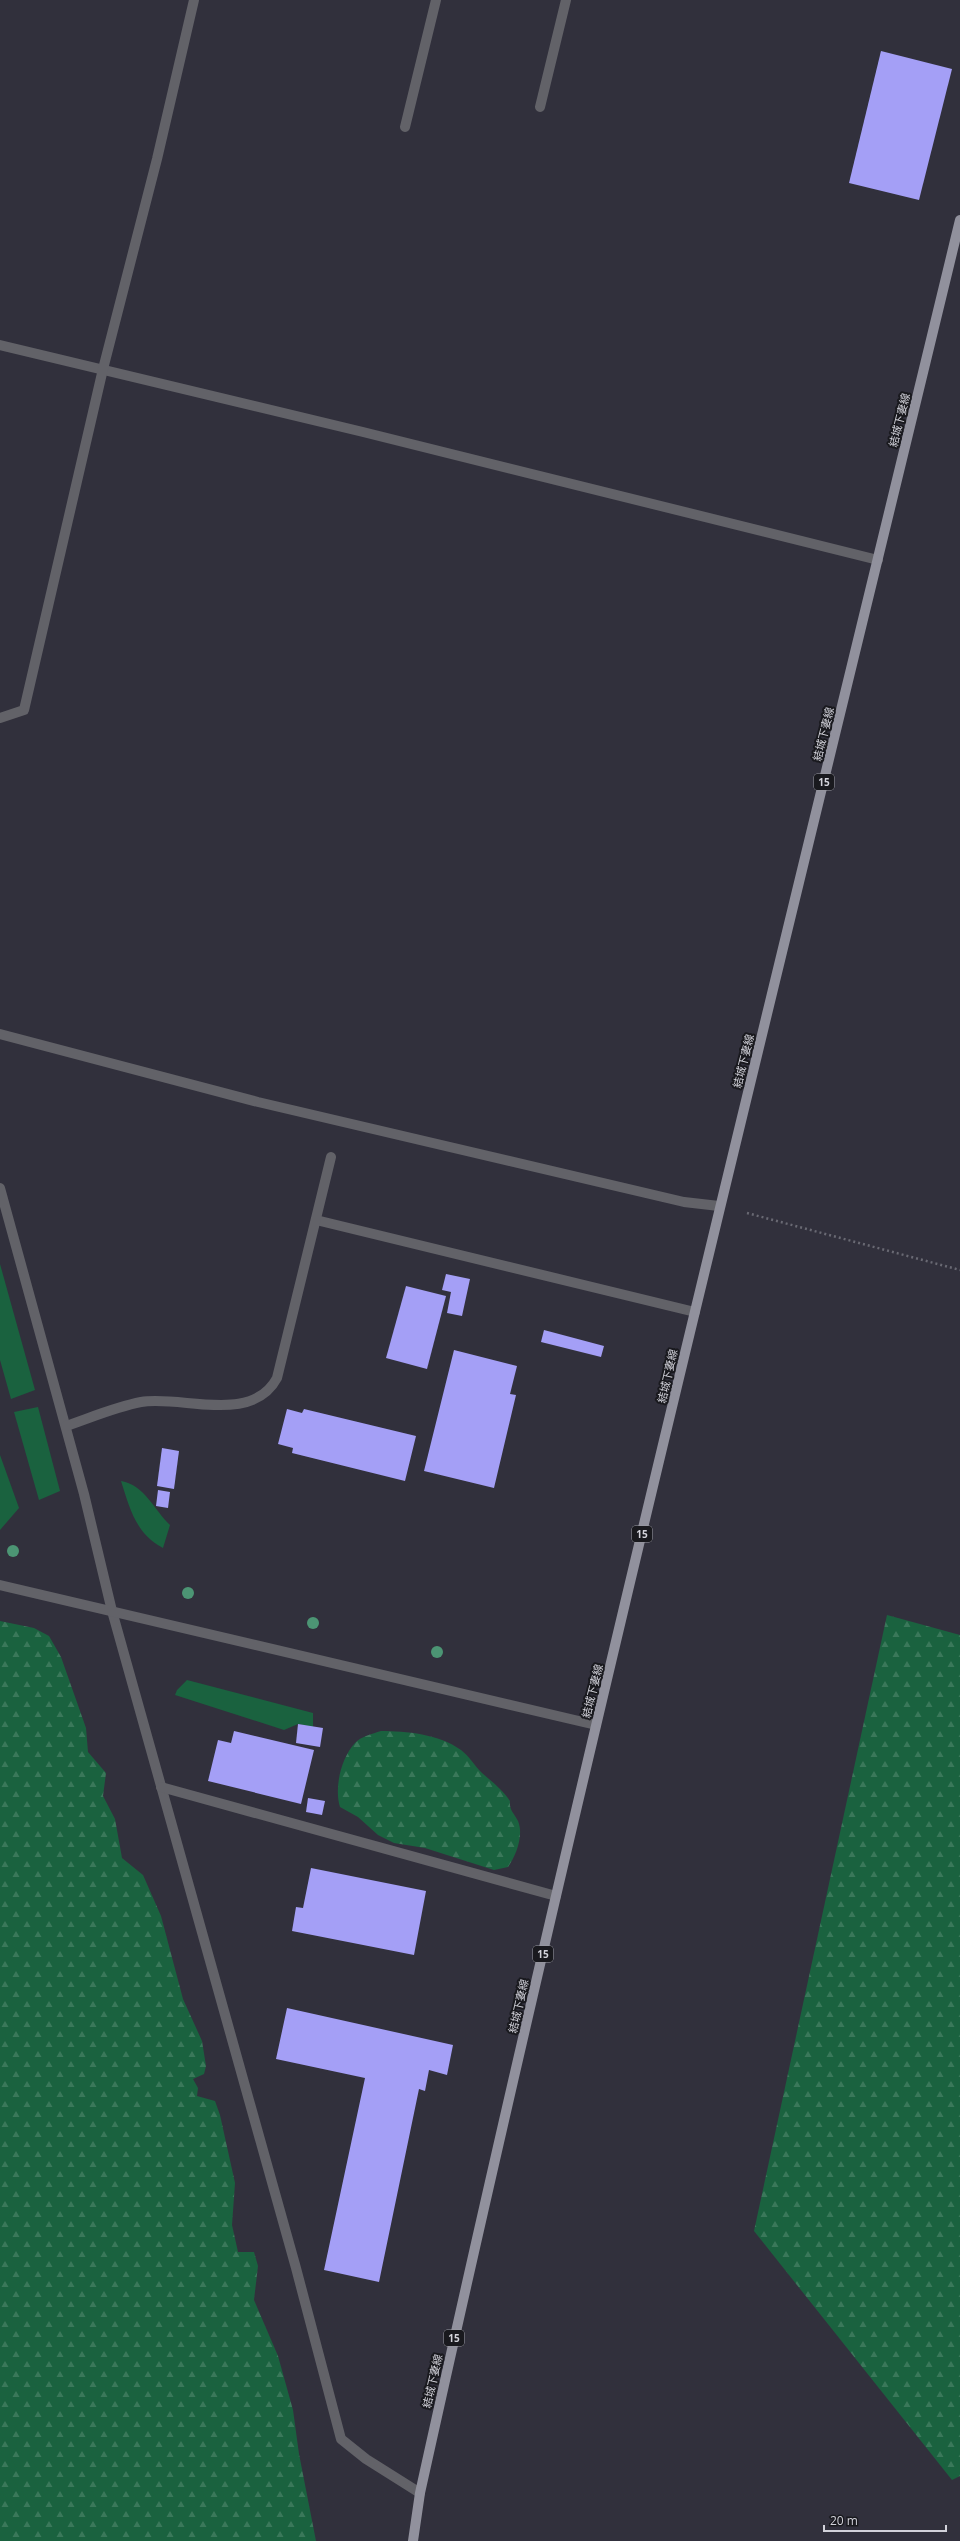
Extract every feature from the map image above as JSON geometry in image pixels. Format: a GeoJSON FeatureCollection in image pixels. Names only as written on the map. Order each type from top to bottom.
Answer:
{"type":"FeatureCollection","features":[{"type":"Feature","properties":{"kind":"main road","name":"結城下妻線"},"geometry":{"type":"LineString","coordinates":[[413,2541],[420,2493],[488,2183],[719,1206],[960,220]]}},
{"type":"Feature","properties":{"kind":"street"},"geometry":{"type":"LineString","coordinates":[[0,718],[24,710],[103,369],[157,159],[194,0]]}},
{"type":"Feature","properties":{"kind":"street"},"geometry":{"type":"LineString","coordinates":[[405,127],[436,0]]}},
{"type":"Feature","properties":{"kind":"street"},"geometry":{"type":"LineString","coordinates":[[540,108],[566,0]]}},
{"type":"Feature","properties":{"kind":"street"},"geometry":{"type":"LineString","coordinates":[[0,345],[378,435],[878,560]]}},
{"type":"Feature","properties":{"kind":"street"},"geometry":{"type":"LineString","coordinates":[[0,1034],[258,1102],[684,1202],[719,1206]]}},
{"type":"Feature","properties":{"kind":"street"},"geometry":{"type":"LineString","coordinates":[[66,1426],[142,1402],[232,1406],[260,1396],[272,1388],[277,1378],[331,1157]]}},
{"type":"Feature","properties":{"kind":"street"},"geometry":{"type":"LineString","coordinates":[[0,1188],[66,1426],[112,1611],[341,2439],[366,2459],[420,2493]]}},
{"type":"Feature","properties":{"kind":"street"},"geometry":{"type":"LineString","coordinates":[[316,1220],[694,1312]]}},
{"type":"Feature","properties":{"kind":"street"},"geometry":{"type":"LineString","coordinates":[[0,1585],[596,1725]]}},
{"type":"Feature","properties":{"kind":"street"},"geometry":{"type":"LineString","coordinates":[[161,1787],[556,1896]]}},
{"type":"Feature","properties":{"kind":"path"},"geometry":{"type":"LineString","coordinates":[[719,1206],[960,1270]]}},
{"type":"Feature","properties":{"kind":"green space"},"geometry":{"type":"Polygon","coordinates":[[[0,1264],[35,1390],[11,1399],[0,1360],[0,1264]]]}},
{"type":"Feature","properties":{"kind":"green space"},"geometry":{"type":"Polygon","coordinates":[[[38,1407],[60,1491],[39,1500],[14,1412],[38,1407]]]}},
{"type":"Feature","properties":{"kind":"green space"},"geometry":{"type":"Polygon","coordinates":[[[0,1455],[19,1508],[0,1530],[0,1455]]]}},
{"type":"Feature","properties":{"kind":"green space"},"geometry":{"type":"Polygon","coordinates":[[[121,1481],[137,1487],[170,1525],[163,1548],[146,1536],[140,1528],[131,1511],[121,1481]]]}},
{"type":"Feature","properties":{"kind":"green space"},"geometry":{"type":"Polygon","coordinates":[[[887,1615],[960,1635],[960,2476],[952,2480],[754,2231],[887,1615]]]}},
{"type":"Feature","properties":{"kind":"green space"},"geometry":{"type":"Polygon","coordinates":[[[0,1621],[34,1628],[49,1636],[61,1657],[86,1728],[88,1752],[106,1773],[103,1796],[115,1819],[122,1858],[143,1875],[161,1916],[183,1999],[202,2041],[206,2066],[204,2074],[193,2079],[198,2088],[197,2096],[215,2101],[220,2115],[235,2183],[232,2225],[238,2252],[254,2252],[258,2266],[254,2300],[278,2356],[293,2410],[299,2454],[316,2541],[0,2541],[0,1621]]]}},
{"type":"Feature","properties":{"kind":"green space"},"geometry":{"type":"Polygon","coordinates":[[[187,1680],[313,1713],[313,1727],[298,1724],[284,1730],[175,1695],[177,1690],[187,1680]]]}},
{"type":"Feature","properties":{"kind":"green space"},"geometry":{"type":"Polygon","coordinates":[[[381,1731],[422,1734],[443,1740],[464,1752],[482,1773],[504,1793],[510,1801],[511,1809],[520,1827],[520,1839],[514,1857],[508,1867],[494,1870],[425,1848],[394,1843],[378,1835],[358,1817],[340,1807],[338,1799],[338,1782],[350,1749],[361,1739],[381,1731]]]}},
{"type":"Feature","properties":{"kind":"building"},"geometry":{"type":"Polygon","coordinates":[[[881,51],[952,69],[919,200],[849,183],[881,51]]]}},
{"type":"Feature","properties":{"kind":"building"},"geometry":{"type":"Polygon","coordinates":[[[446,1274],[470,1279],[462,1316],[447,1313],[451,1292],[442,1290],[446,1274]]]}},
{"type":"Feature","properties":{"kind":"building"},"geometry":{"type":"Polygon","coordinates":[[[406,1286],[446,1296],[427,1369],[386,1358],[406,1286]]]}},
{"type":"Feature","properties":{"kind":"building"},"geometry":{"type":"Polygon","coordinates":[[[544,1330],[604,1346],[601,1357],[541,1342],[544,1330]]]}},
{"type":"Feature","properties":{"kind":"building"},"geometry":{"type":"Polygon","coordinates":[[[454,1350],[517,1366],[510,1394],[516,1395],[494,1488],[424,1471],[454,1350]]]}},
{"type":"Feature","properties":{"kind":"building"},"geometry":{"type":"Polygon","coordinates":[[[287,1409],[302,1413],[304,1409],[416,1436],[405,1481],[292,1453],[293,1448],[278,1444],[287,1409]]]}},
{"type":"Feature","properties":{"kind":"building"},"geometry":{"type":"Polygon","coordinates":[[[162,1448],[179,1451],[174,1489],[157,1486],[162,1448]]]}},
{"type":"Feature","properties":{"kind":"building"},"geometry":{"type":"Polygon","coordinates":[[[158,1490],[170,1492],[168,1508],[156,1506],[158,1490]]]}},
{"type":"Feature","properties":{"kind":"building"},"geometry":{"type":"Polygon","coordinates":[[[298,1724],[323,1728],[320,1747],[296,1743],[298,1724]]]}},
{"type":"Feature","properties":{"kind":"building"},"geometry":{"type":"Polygon","coordinates":[[[234,1731],[314,1750],[301,1804],[208,1781],[218,1740],[231,1743],[234,1731]]]}},
{"type":"Feature","properties":{"kind":"building"},"geometry":{"type":"Polygon","coordinates":[[[308,1798],[325,1801],[322,1815],[306,1812],[308,1798]]]}},
{"type":"Feature","properties":{"kind":"building"},"geometry":{"type":"Polygon","coordinates":[[[311,1868],[426,1891],[414,1955],[292,1931],[296,1907],[303,1908],[311,1868]]]}},
{"type":"Feature","properties":{"kind":"building"},"geometry":{"type":"Polygon","coordinates":[[[287,2008],[453,2045],[447,2075],[429,2070],[425,2091],[419,2089],[379,2282],[324,2270],[365,2078],[276,2059],[287,2008]]]}}]}
